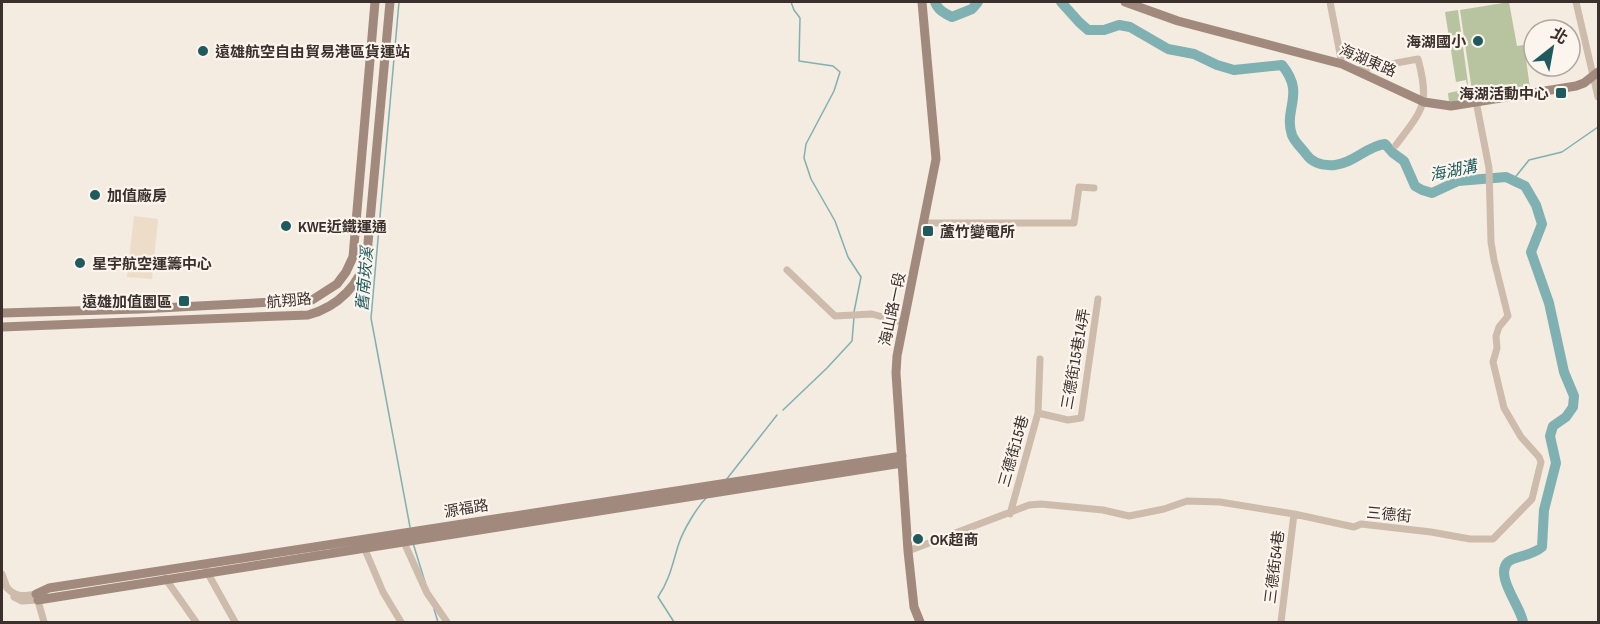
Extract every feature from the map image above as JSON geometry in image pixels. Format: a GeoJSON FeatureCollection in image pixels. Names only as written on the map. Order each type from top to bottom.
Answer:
{"type":"FeatureCollection","features":[{"type":"Feature","properties":{"kind":"street","name":"航翔路"},"geometry":{"type":"LineString","coordinates":[[2,314],[312,300],[337,284],[353,257],[375,2]]}},
{"type":"Feature","properties":{"kind":"street","name":"航翔路"},"geometry":{"type":"LineString","coordinates":[[2,327],[309,315],[334,304],[361,275],[368,254],[390,2]]}},
{"type":"Feature","properties":{"kind":"street","name":"海山路一段"},"geometry":{"type":"LineString","coordinates":[[920,622],[914,607],[908,551],[896,373],[936,159],[922,2]]}},
{"type":"Feature","properties":{"kind":"street","name":"海湖東路"},"geometry":{"type":"LineString","coordinates":[[1125,2],[1186,24],[1342,64],[1424,102],[1451,106],[1576,86],[1596,74]]}},
{"type":"Feature","properties":{"kind":"street"},"geometry":{"type":"LineString","coordinates":[[1330,2],[1342,64]]}},
{"type":"Feature","properties":{"kind":"street"},"geometry":{"type":"LineString","coordinates":[[1576,2],[1596,74],[1599,97]]}},
{"type":"Feature","properties":{"kind":"street"},"geometry":{"type":"LineString","coordinates":[[1358,70],[1418,59],[1424,86],[1424,102],[1418,115],[1396,145]]}},
{"type":"Feature","properties":{"kind":"street","name":"三德街"},"geometry":{"type":"LineString","coordinates":[[908,551],[1029,505],[1041,504],[1103,510],[1129,516],[1197,501],[1220,502],[1354,527],[1361,524],[1484,540],[1493,539],[1532,499],[1541,462],[1539,456],[1521,437],[1504,408],[1493,362],[1497,348],[1496,336],[1499,327],[1508,316],[1491,242],[1489,168],[1476,101]]}},
{"type":"Feature","properties":{"kind":"street"},"geometry":{"type":"LineString","coordinates":[[924,223],[1074,223],[1079,187],[1094,188]]}},
{"type":"Feature","properties":{"kind":"street"},"geometry":{"type":"LineString","coordinates":[[787,270],[835,316],[872,314],[904,323]]}},
{"type":"Feature","properties":{"kind":"street","name":"三德街15巷14弄"},"geometry":{"type":"LineString","coordinates":[[1038,413],[1068,420],[1080,418],[1098,299]]}},
{"type":"Feature","properties":{"kind":"street","name":"三德街15巷"},"geometry":{"type":"LineString","coordinates":[[1010,514],[1020,471],[1030,446],[1038,413],[1040,359]]}},
{"type":"Feature","properties":{"kind":"street","name":"源福路"},"geometry":{"type":"LineString","coordinates":[[37,597],[162,575],[902,459]]}},
{"type":"Feature","properties":{"kind":"street","name":"三德街54巷"},"geometry":{"type":"LineString","coordinates":[[1281,622],[1294,514]]}},
{"type":"Feature","properties":{"kind":"street"},"geometry":{"type":"LineString","coordinates":[[402,537],[427,593],[447,622]]}},
{"type":"Feature","properties":{"kind":"street"},"geometry":{"type":"LineString","coordinates":[[363,544],[383,592],[401,622]]}},
{"type":"Feature","properties":{"kind":"street"},"geometry":{"type":"LineString","coordinates":[[206,568],[236,622]]}},
{"type":"Feature","properties":{"kind":"street"},"geometry":{"type":"LineString","coordinates":[[2,574],[11,595],[29,602],[37,597],[44,622]]}},
{"type":"Feature","properties":{"kind":"street"},"geometry":{"type":"LineString","coordinates":[[162,575],[196,622]]}},
{"type":"Feature","properties":{"kind":"green space"},"geometry":{"type":"Polygon","coordinates":[[[1509,2],[1517,46],[1522,45],[1522,78],[1529,78],[1530,88],[1473,98],[1460,10],[1509,2]]]}},
{"type":"Feature","properties":{"kind":"green space"},"geometry":{"type":"Polygon","coordinates":[[[1458,10],[1470,98],[1449,102],[1448,93],[1468,89],[1466,80],[1456,82],[1445,12],[1458,10]]]}},
{"type":"Feature","properties":{"kind":"shaded area"},"geometry":{"type":"Polygon","coordinates":[[[134,216],[158,219],[152,279],[127,277],[134,216]]]}},
{"type":"Feature","properties":{"kind":"waterway","name":"舊南崁溪"},"geometry":{"type":"LineString","coordinates":[[399,2],[371,318],[410,527]]}},
{"type":"Feature","properties":{"kind":"waterway"},"geometry":{"type":"LineString","coordinates":[[791,2],[800,18],[799,61],[833,66],[840,72],[834,91],[806,144],[804,158],[811,179],[835,221],[848,257],[861,277],[854,312]]}},
{"type":"Feature","properties":{"kind":"waterway","name":"海湖溝"},"geometry":{"type":"LineString","coordinates":[[935,2],[944,13],[952,17],[972,9],[978,2]]}},
{"type":"Feature","properties":{"kind":"waterway","name":"海湖溝"},"geometry":{"type":"LineString","coordinates":[[1061,2],[1088,30],[1104,30],[1119,25],[1130,27],[1168,49],[1194,54],[1234,70],[1282,65],[1292,85],[1290,117],[1292,135],[1309,157],[1319,164],[1342,164],[1378,145],[1385,144],[1404,161],[1415,186],[1422,190],[1432,193],[1458,181],[1506,177],[1525,186],[1536,205],[1542,224],[1531,252],[1549,303],[1564,372],[1574,396],[1573,407],[1566,417],[1553,426],[1550,436],[1556,463],[1544,510],[1542,547],[1511,560],[1505,568],[1506,583],[1523,622]]}},
{"type":"Feature","properties":{"kind":"waterway"},"geometry":{"type":"LineString","coordinates":[[1513,180],[1529,160],[1562,152],[1598,127]]}},
{"type":"Feature","properties":{"kind":"waterway"},"geometry":{"type":"LineString","coordinates":[[783,410],[852,341],[854,317]]}},
{"type":"Feature","properties":{"kind":"waterway"},"geometry":{"type":"LineString","coordinates":[[726,480],[777,415]]}},
{"type":"Feature","properties":{"kind":"waterway"},"geometry":{"type":"LineString","coordinates":[[674,622],[658,597],[668,577],[684,531],[707,497]]}},
{"type":"Feature","properties":{"kind":"waterway","name":"舊南崁溪"},"geometry":{"type":"LineString","coordinates":[[413,543],[425,582]]}},
{"type":"Feature","properties":{"kind":"waterway","name":"舊南崁溪"},"geometry":{"type":"LineString","coordinates":[[434,609],[438,622]]}},
{"type":"Feature","properties":{"kind":"place","name":"海湖國小"},"geometry":{"type":"Point","coordinates":[1478,41]}},
{"type":"Feature","properties":{"kind":"place","name":"遠雄航空自由貿易港區貨運站"},"geometry":{"type":"Point","coordinates":[203,51]}},
{"type":"Feature","properties":{"kind":"place","name":"海湖活動中心"},"geometry":{"type":"Point","coordinates":[1561,93]}},
{"type":"Feature","properties":{"kind":"place","name":"加值廠房"},"geometry":{"type":"Point","coordinates":[95,195]}},
{"type":"Feature","properties":{"kind":"place","name":"KWE近鐵運通"},"geometry":{"type":"Point","coordinates":[286,226]}},
{"type":"Feature","properties":{"kind":"place","name":"蘆竹變電所"},"geometry":{"type":"Point","coordinates":[928,231]}},
{"type":"Feature","properties":{"kind":"place","name":"星宇航空運籌中心"},"geometry":{"type":"Point","coordinates":[80,263]}},
{"type":"Feature","properties":{"kind":"place","name":"遠雄加值園區"},"geometry":{"type":"Point","coordinates":[184,301]}},
{"type":"Feature","properties":{"kind":"place","name":"OK超商"},"geometry":{"type":"Point","coordinates":[918,539]}}]}
